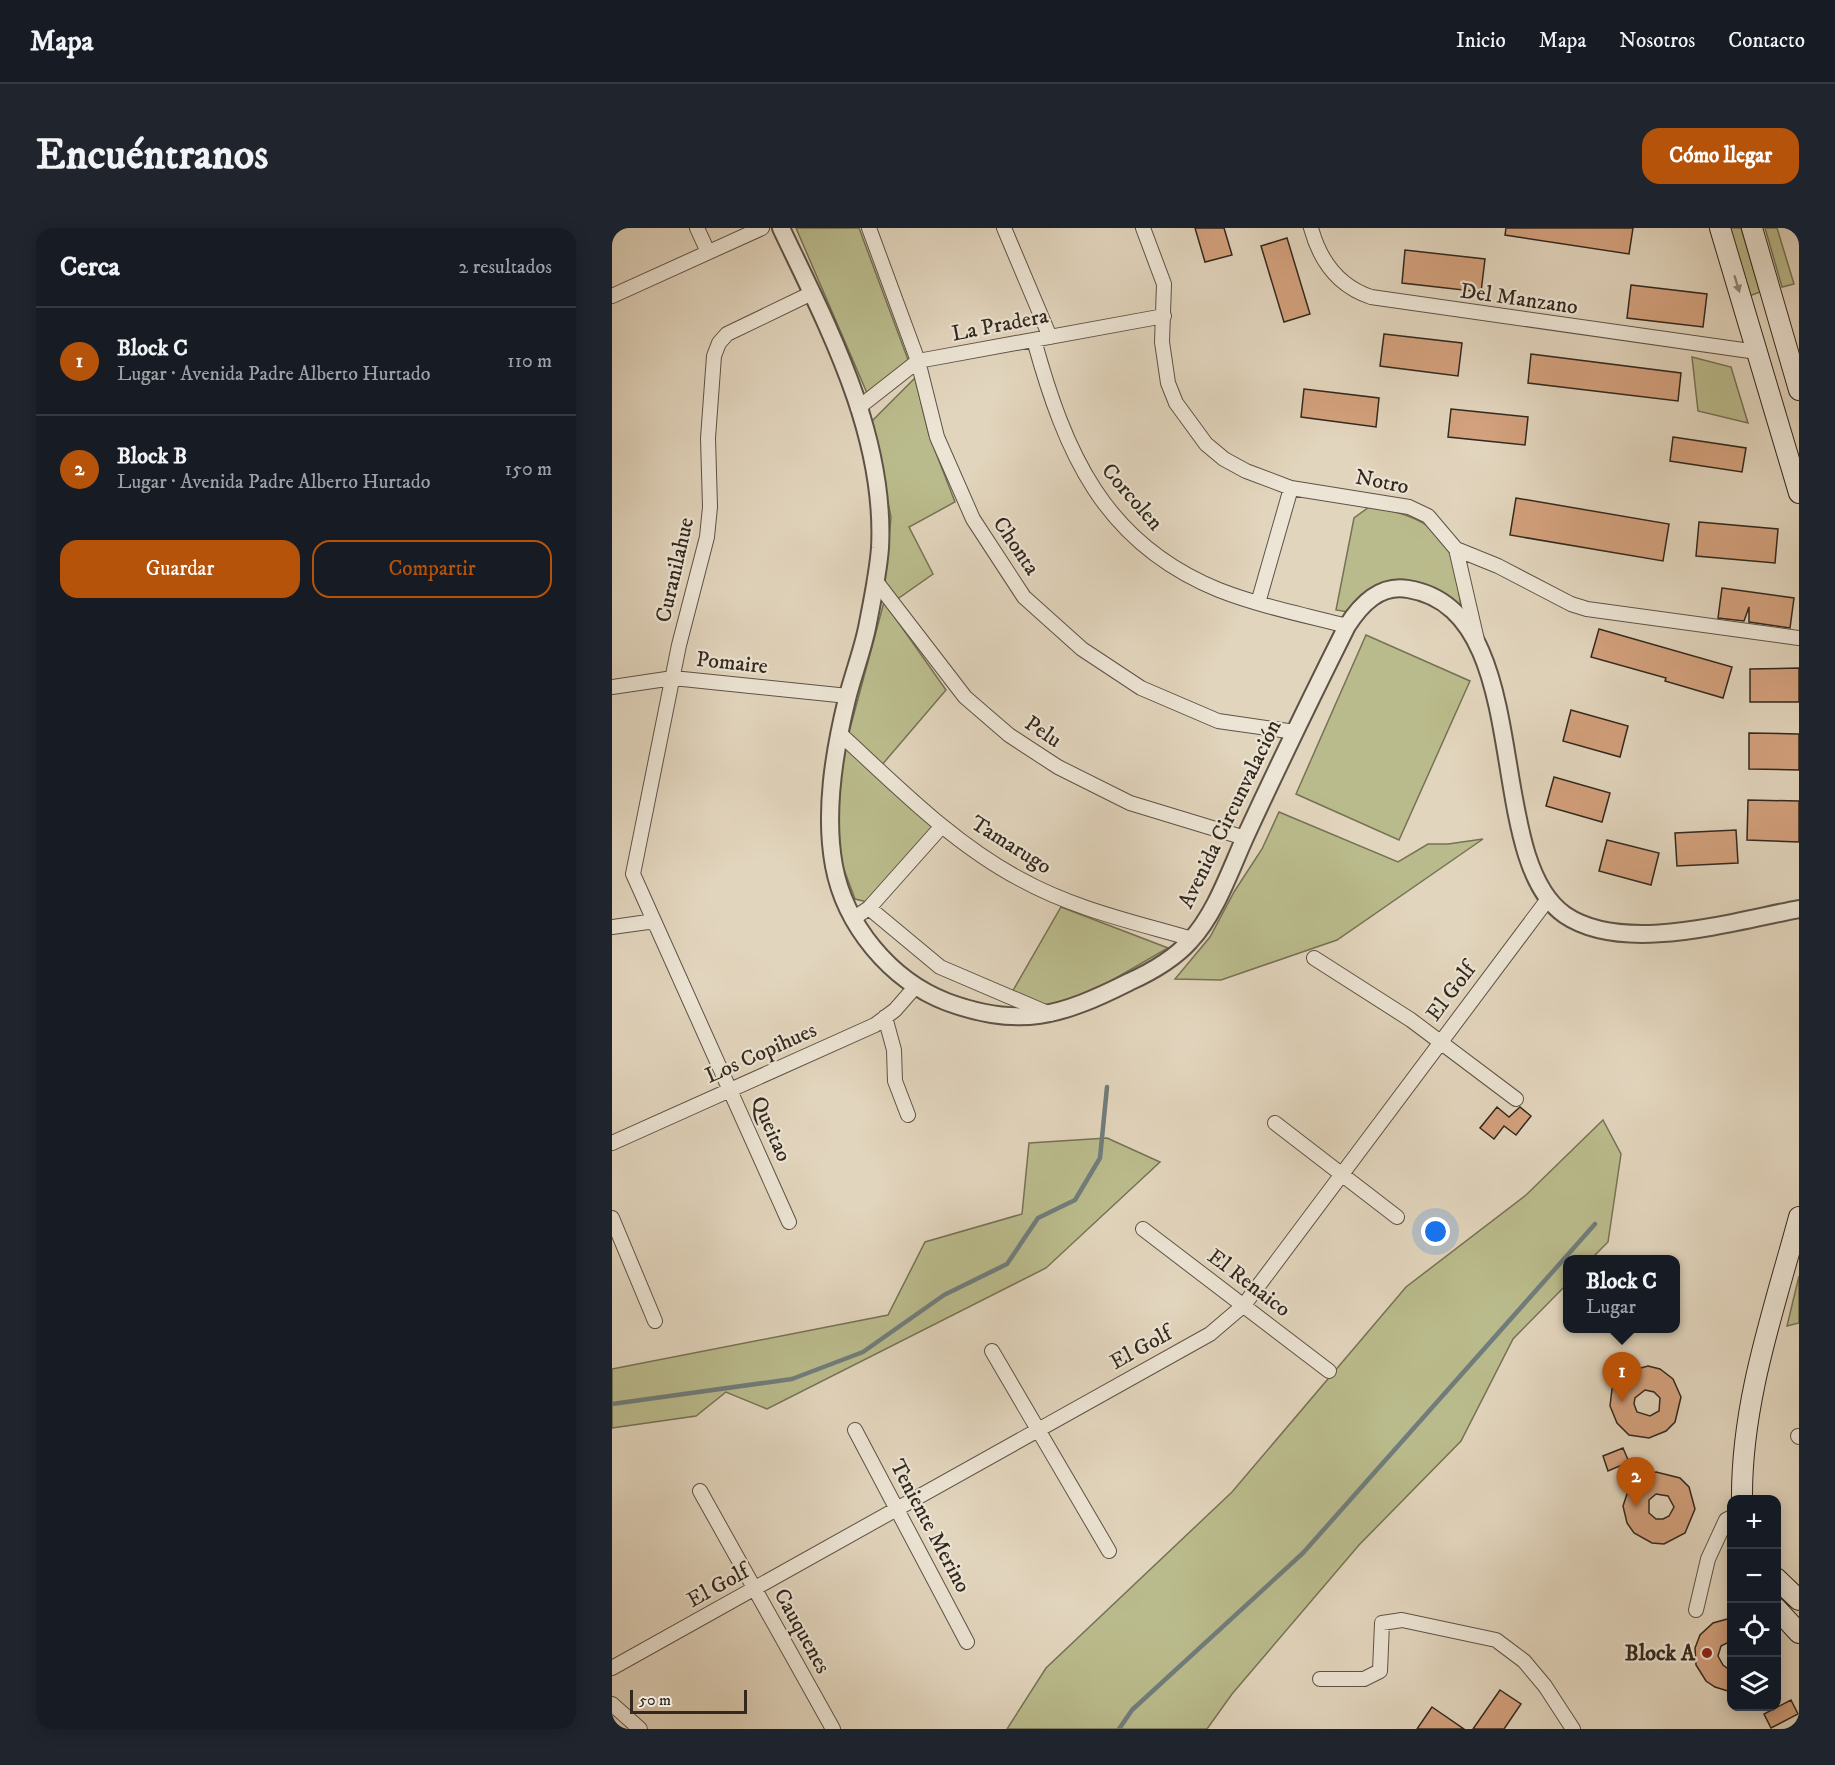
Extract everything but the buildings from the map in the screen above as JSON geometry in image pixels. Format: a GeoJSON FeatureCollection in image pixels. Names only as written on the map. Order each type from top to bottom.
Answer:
{"type":"FeatureCollection","features":[{"type":"Feature","properties":{"kind":"main road"},"geometry":{"type":"LineString","coordinates":[[1720,228],[1799,493]]}},
{"type":"Feature","properties":{"kind":"main road"},"geometry":{"type":"LineString","coordinates":[[1752,228],[1799,390]]}},
{"type":"Feature","properties":{"kind":"main road"},"geometry":{"type":"LineString","coordinates":[[1742,1495],[1741,1462],[1748,1408],[1799,1217]]}},
{"type":"Feature","properties":{"kind":"main road"},"geometry":{"type":"LineString","coordinates":[[1781,1583],[1799,1600]]}},
{"type":"Feature","properties":{"kind":"main road"},"geometry":{"type":"LineString","coordinates":[[1781,1613],[1799,1633]]}},
{"type":"Feature","properties":{"kind":"street"},"geometry":{"type":"LineString","coordinates":[[697,228],[708,252]]}},
{"type":"Feature","properties":{"kind":"street"},"geometry":{"type":"LineString","coordinates":[[612,296],[762,228]]}},
{"type":"Feature","properties":{"kind":"street","name":"Avenida Circunvalación"},"geometry":{"type":"LineString","coordinates":[[781,228],[812,293],[858,408],[873,454],[877,486],[880,549],[866,631],[839,734],[830,805],[830,842],[835,870],[854,918],[867,941],[885,963],[916,986],[969,1010],[1001,1016],[1052,1015],[1083,1004],[1144,975],[1176,954],[1192,939],[1222,890],[1347,626],[1367,600],[1384,591],[1411,590],[1436,597],[1452,609],[1479,648],[1498,707],[1521,832],[1539,884],[1548,899],[1566,916],[1622,933],[1657,935],[1799,909]]}},
{"type":"Feature","properties":{"kind":"street","name":"Chonta"},"geometry":{"type":"LineString","coordinates":[[869,228],[918,361],[937,437],[973,519],[1024,597],[1082,649],[1141,688],[1218,721],[1295,732]]}},
{"type":"Feature","properties":{"kind":"street"},"geometry":{"type":"LineString","coordinates":[[1004,228],[1050,337]]}},
{"type":"Feature","properties":{"kind":"street","name":"Notro"},"geometry":{"type":"LineString","coordinates":[[1143,228],[1164,284],[1164,363],[1168,383],[1191,427],[1224,459],[1246,471],[1291,488],[1409,507],[1428,516],[1456,549],[1498,566],[1571,604],[1587,609],[1799,638]]}},
{"type":"Feature","properties":{"kind":"street","name":"Del Manzano"},"geometry":{"type":"LineString","coordinates":[[1311,228],[1322,258],[1332,273],[1356,292],[1371,297],[1757,352]]}},
{"type":"Feature","properties":{"kind":"street","name":"Curanilahue"},"geometry":{"type":"LineString","coordinates":[[633,874],[673,678],[707,537],[710,507],[708,438],[714,356],[718,343],[727,334],[812,293]]}},
{"type":"Feature","properties":{"kind":"street","name":"La Pradera"},"geometry":{"type":"LineString","coordinates":[[858,408],[918,361],[1164,316]]}},
{"type":"Feature","properties":{"kind":"street","name":"Corcolen"},"geometry":{"type":"LineString","coordinates":[[1034,340],[1060,427],[1075,459],[1106,505],[1134,537],[1172,567],[1219,590],[1258,603],[1347,626]]}},
{"type":"Feature","properties":{"kind":"street"},"geometry":{"type":"LineString","coordinates":[[1258,603],[1291,488]]}},
{"type":"Feature","properties":{"kind":"street"},"geometry":{"type":"LineString","coordinates":[[1456,549],[1479,648]]}},
{"type":"Feature","properties":{"kind":"street","name":"Pelu"},"geometry":{"type":"LineString","coordinates":[[875,580],[965,697],[1009,735],[1058,767],[1130,803],[1245,838]]}},
{"type":"Feature","properties":{"kind":"street","name":"Pomaire"},"geometry":{"type":"LineString","coordinates":[[612,687],[673,678],[848,696]]}},
{"type":"Feature","properties":{"kind":"street","name":"Tamarugo"},"geometry":{"type":"LineString","coordinates":[[839,734],[942,826],[1019,879],[1072,904],[1192,939]]}},
{"type":"Feature","properties":{"kind":"street"},"geometry":{"type":"LineString","coordinates":[[854,918],[869,908],[942,826]]}},
{"type":"Feature","properties":{"kind":"street","name":"Queitao"},"geometry":{"type":"LineString","coordinates":[[633,874],[789,1222]]}},
{"type":"Feature","properties":{"kind":"street","name":"El Golf"},"geometry":{"type":"LineString","coordinates":[[612,1668],[1210,1334],[1244,1305],[1548,899]]}},
{"type":"Feature","properties":{"kind":"street"},"geometry":{"type":"LineString","coordinates":[[869,908],[940,967],[1052,1015]]}},
{"type":"Feature","properties":{"kind":"street"},"geometry":{"type":"LineString","coordinates":[[612,927],[655,923]]}},
{"type":"Feature","properties":{"kind":"street"},"geometry":{"type":"LineString","coordinates":[[1314,958],[1440,1042],[1516,1099]]}},
{"type":"Feature","properties":{"kind":"street","name":"Los Copihues"},"geometry":{"type":"LineString","coordinates":[[612,1143],[875,1025],[916,986]]}},
{"type":"Feature","properties":{"kind":"street"},"geometry":{"type":"LineString","coordinates":[[885,1017],[894,1050],[895,1081],[908,1115]]}},
{"type":"Feature","properties":{"kind":"street"},"geometry":{"type":"LineString","coordinates":[[1275,1123],[1397,1217]]}},
{"type":"Feature","properties":{"kind":"street"},"geometry":{"type":"LineString","coordinates":[[612,1218],[655,1321]]}},
{"type":"Feature","properties":{"kind":"street","name":"El Renaico"},"geometry":{"type":"LineString","coordinates":[[1143,1229],[1329,1371]]}},
{"type":"Feature","properties":{"kind":"street"},"geometry":{"type":"LineString","coordinates":[[992,1351],[1040,1429],[1109,1551]]}},
{"type":"Feature","properties":{"kind":"street","name":"Teniente Merino"},"geometry":{"type":"LineString","coordinates":[[855,1430],[968,1642]]}},
{"type":"Feature","properties":{"kind":"street","name":"Cauquenes"},"geometry":{"type":"LineString","coordinates":[[700,1491],[833,1729]]}},
{"type":"Feature","properties":{"kind":"street"},"geometry":{"type":"LineString","coordinates":[[1696,1610],[1708,1559],[1727,1519]]}},
{"type":"Feature","properties":{"kind":"street"},"geometry":{"type":"LineString","coordinates":[[1320,1679],[1364,1678],[1380,1671],[1382,1623],[1402,1620],[1497,1640],[1524,1661],[1545,1686],[1573,1729]]}},
{"type":"Feature","properties":{"kind":"street"},"geometry":{"type":"LineString","coordinates":[[612,1704],[640,1729]]}},
{"type":"Feature","properties":{"kind":"green space"},"geometry":{"type":"Polygon","coordinates":[[[796,228],[859,228],[910,365],[870,400],[796,228]]]}},
{"type":"Feature","properties":{"kind":"green space"},"geometry":{"type":"Polygon","coordinates":[[[1730,228],[1741,228],[1760,292],[1749,296],[1730,228]]]}},
{"type":"Feature","properties":{"kind":"green space"},"geometry":{"type":"Polygon","coordinates":[[[1765,228],[1777,228],[1794,284],[1782,287],[1765,228]]]}},
{"type":"Feature","properties":{"kind":"green space"},"geometry":{"type":"Polygon","coordinates":[[[1692,357],[1731,367],[1748,423],[1698,411],[1692,357]]]}},
{"type":"Feature","properties":{"kind":"green space"},"geometry":{"type":"Polygon","coordinates":[[[915,378],[929,435],[955,502],[909,527],[933,574],[896,600],[888,591],[885,581],[891,517],[871,422],[915,378]]]}},
{"type":"Feature","properties":{"kind":"green space"},"geometry":{"type":"Polygon","coordinates":[[[1369,507],[1405,515],[1428,526],[1437,534],[1445,543],[1453,561],[1461,606],[1430,587],[1402,580],[1389,582],[1376,588],[1348,612],[1336,610],[1354,518],[1369,507]]]}},
{"type":"Feature","properties":{"kind":"green space"},"geometry":{"type":"Polygon","coordinates":[[[884,602],[946,690],[881,766],[848,736],[884,602]]]}},
{"type":"Feature","properties":{"kind":"green space"},"geometry":{"type":"Polygon","coordinates":[[[1366,635],[1470,681],[1399,840],[1296,794],[1366,635]]]}},
{"type":"Feature","properties":{"kind":"green space"},"geometry":{"type":"Polygon","coordinates":[[[845,744],[934,825],[867,902],[855,899],[840,859],[837,794],[845,744]]]}},
{"type":"Feature","properties":{"kind":"green space"},"geometry":{"type":"Polygon","coordinates":[[[1279,812],[1398,862],[1428,844],[1448,844],[1483,839],[1337,940],[1221,980],[1175,979],[1210,937],[1234,892],[1262,849],[1279,812]]]}},
{"type":"Feature","properties":{"kind":"green space"},"geometry":{"type":"Polygon","coordinates":[[[1061,907],[1168,948],[1097,989],[1044,1009],[1011,994],[1061,907]]]}},
{"type":"Feature","properties":{"kind":"green space"},"geometry":{"type":"Polygon","coordinates":[[[1603,1120],[1621,1154],[1608,1242],[1595,1255],[1563,1255],[1563,1288],[1513,1339],[1461,1441],[1359,1545],[1232,1694],[1207,1729],[1007,1729],[1046,1668],[1232,1492],[1406,1287],[1526,1195],[1603,1120]]]}},
{"type":"Feature","properties":{"kind":"green space"},"geometry":{"type":"Polygon","coordinates":[[[1107,1138],[1160,1162],[1046,1268],[767,1409],[726,1392],[696,1416],[612,1428],[612,1369],[888,1315],[925,1242],[1022,1214],[1029,1143],[1107,1138]]]}},
{"type":"Feature","properties":{"kind":"green space"},"geometry":{"type":"Polygon","coordinates":[[[1799,1276],[1799,1323],[1787,1326],[1799,1276]]]}},
{"type":"Feature","properties":{"kind":"waterway"},"geometry":{"type":"LineString","coordinates":[[612,1404],[792,1379],[863,1352],[944,1295],[1007,1264],[1038,1218],[1075,1200],[1100,1158],[1107,1087]]}},
{"type":"Feature","properties":{"kind":"waterway"},"geometry":{"type":"LineString","coordinates":[[1567,1255],[1595,1224]]}},
{"type":"Feature","properties":{"kind":"waterway"},"geometry":{"type":"LineString","coordinates":[[1119,1729],[1132,1710],[1303,1553],[1563,1260]]}},
{"type":"Feature","properties":{"kind":"place","name":"Block C"},"geometry":{"type":"Point","coordinates":[1622,1402]}},
{"type":"Feature","properties":{"kind":"place","name":"Block B"},"geometry":{"type":"Point","coordinates":[1636,1507]}},
{"type":"Feature","properties":{"kind":"place","name":"Block A"},"geometry":{"type":"Point","coordinates":[1707,1653]}}]}
